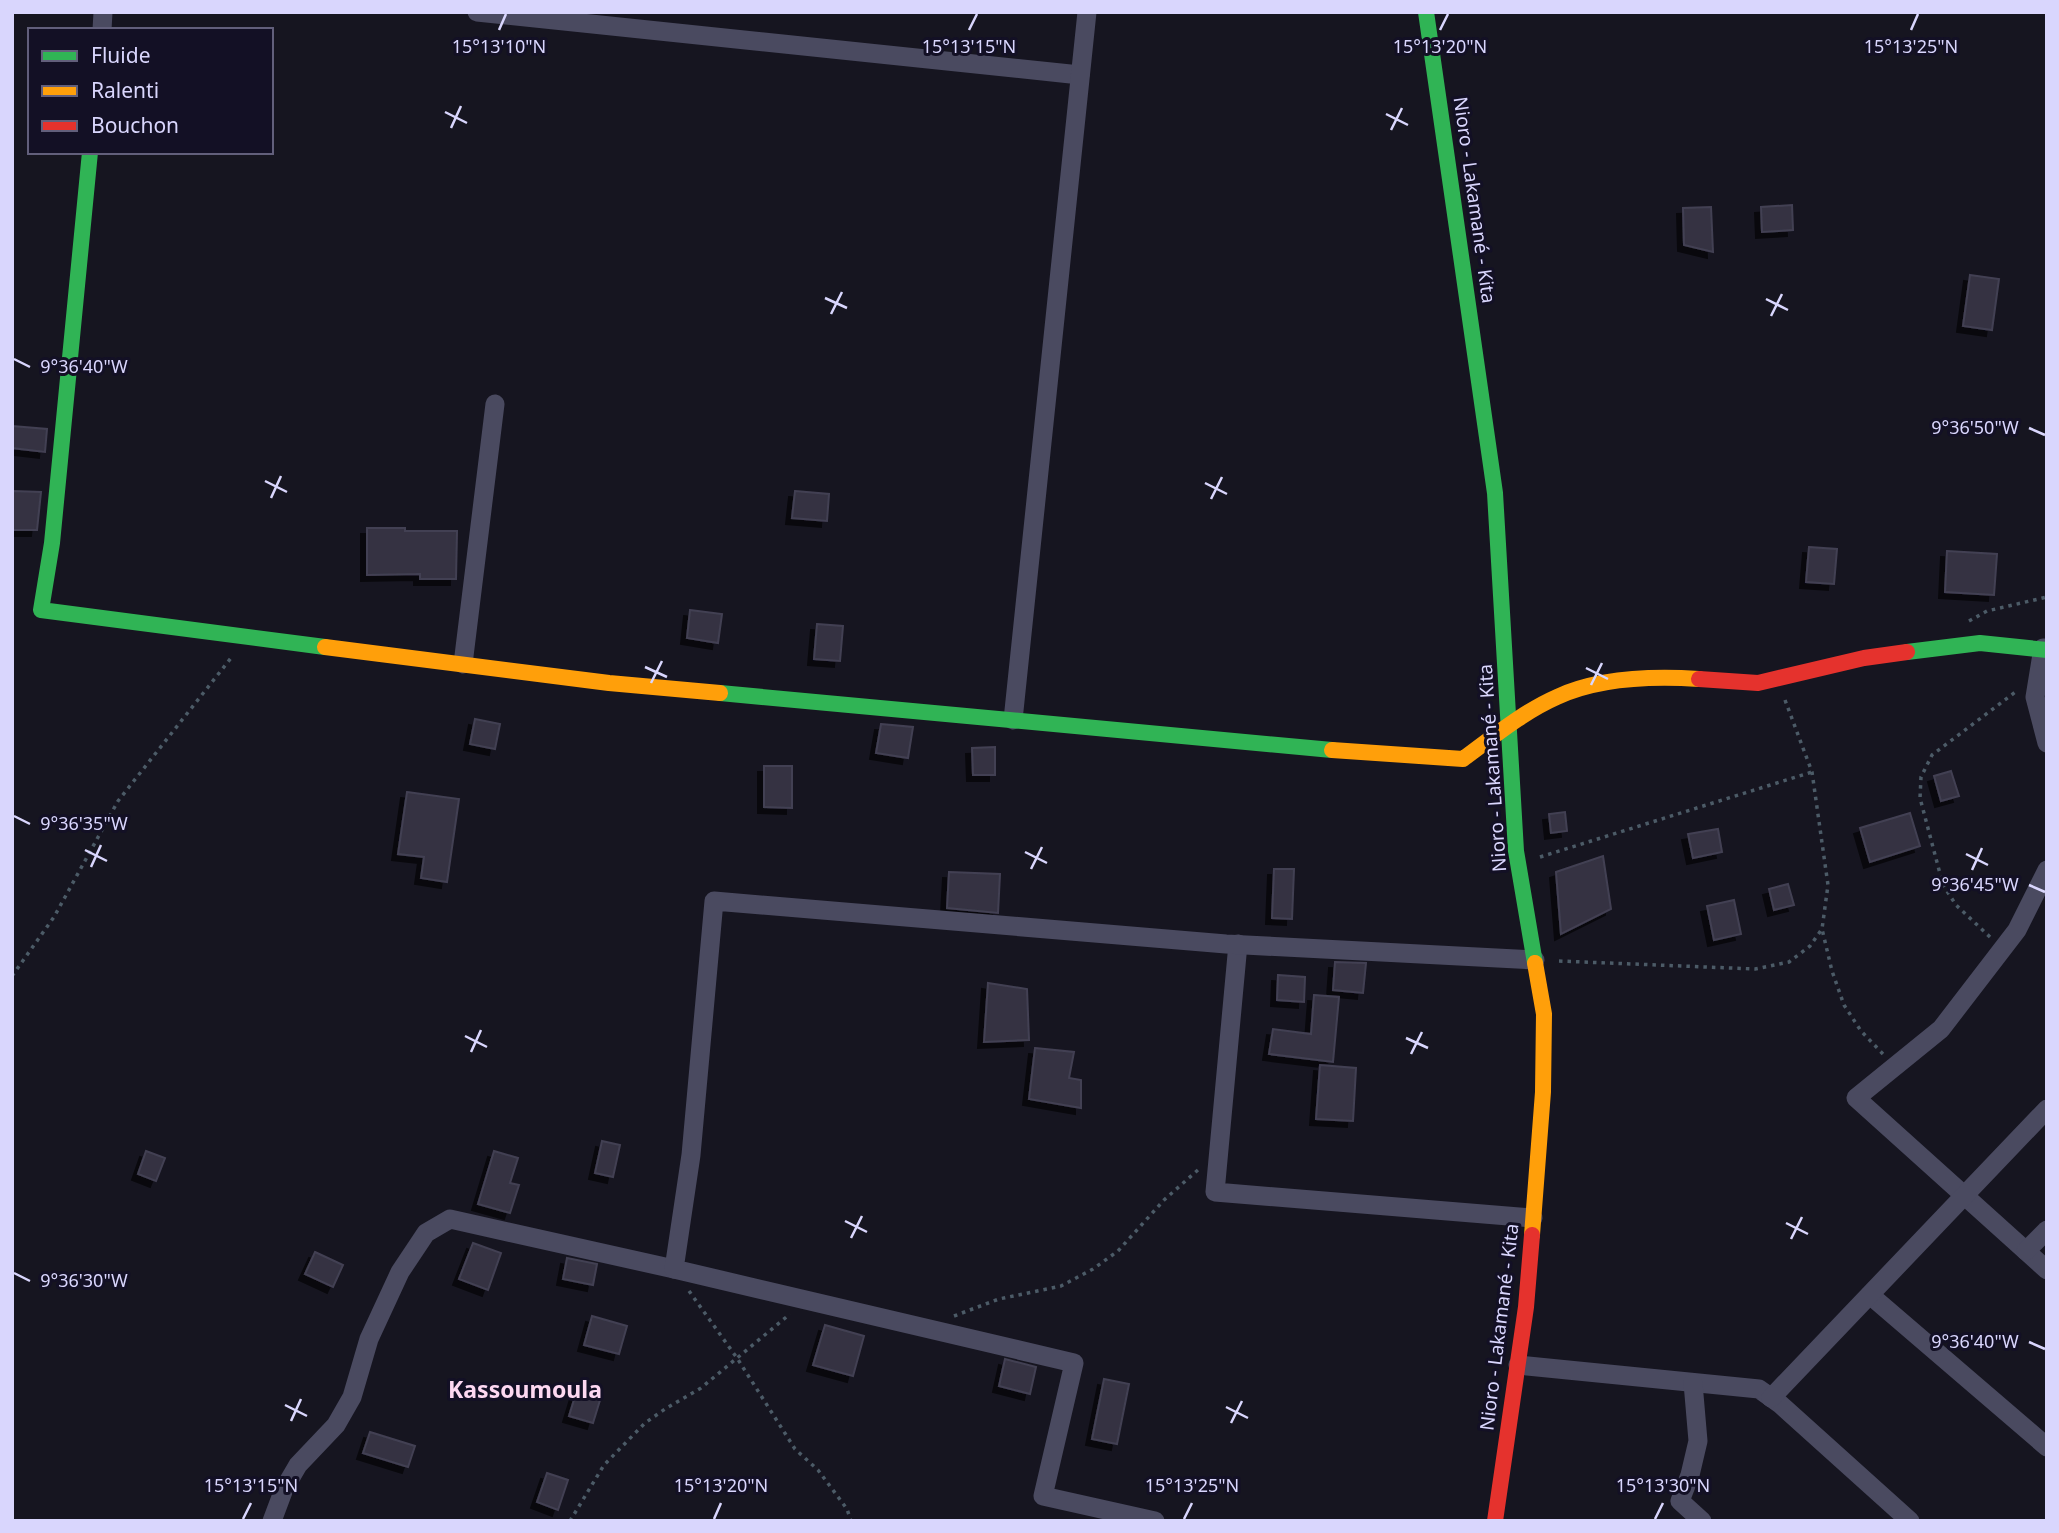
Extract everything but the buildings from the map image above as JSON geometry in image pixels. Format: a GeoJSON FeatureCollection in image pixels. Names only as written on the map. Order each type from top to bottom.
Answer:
{"type":"FeatureCollection","features":[{"type":"Feature","properties":{"kind":"street"},"geometry":{"type":"LineString","coordinates":[[477,12],[1080,75]]}},
{"type":"Feature","properties":{"kind":"street"},"geometry":{"type":"LineString","coordinates":[[1013,720],[1087,12]]}},
{"type":"Feature","properties":{"kind":"street","name":"Nioro - Lakamané - Kita"},"geometry":{"type":"LineString","coordinates":[[1426,12],[1495,493],[1518,864],[1544,1014],[1544,1092],[1526,1307],[1495,1521]]}},
{"type":"Feature","properties":{"kind":"street"},"geometry":{"type":"LineString","coordinates":[[90,154],[52,543],[41,610],[609,683],[1366,753],[1462,759],[1508,724],[1556,697],[1590,685],[1665,677],[1758,683],[1864,659],[1980,643],[2045,649],[2035,697],[2047,743]]}},
{"type":"Feature","properties":{"kind":"street"},"geometry":{"type":"LineString","coordinates":[[463,664],[495,404]]}},
{"type":"Feature","properties":{"kind":"street"},"geometry":{"type":"LineString","coordinates":[[2047,870],[2017,930],[1941,1030],[1856,1098],[2047,1270]]}},
{"type":"Feature","properties":{"kind":"street"},"geometry":{"type":"LineString","coordinates":[[674,1269],[691,1155],[714,901],[1238,944],[1535,960]]}},
{"type":"Feature","properties":{"kind":"street"},"geometry":{"type":"LineString","coordinates":[[1238,944],[1215,1192],[1533,1218]]}},
{"type":"Feature","properties":{"kind":"street"},"geometry":{"type":"LineString","coordinates":[[1771,1398],[2047,1109]]}},
{"type":"Feature","properties":{"kind":"street"},"geometry":{"type":"LineString","coordinates":[[272,1521],[284,1489],[298,1465],[336,1425],[346,1406],[359,1376],[369,1339],[400,1272],[426,1233],[450,1219],[1074,1363],[1043,1496],[1155,1521]]}},
{"type":"Feature","properties":{"kind":"street"},"geometry":{"type":"LineString","coordinates":[[2026,1251],[2047,1230]]}},
{"type":"Feature","properties":{"kind":"street"},"geometry":{"type":"LineString","coordinates":[[1870,1295],[2047,1447]]}},
{"type":"Feature","properties":{"kind":"street"},"geometry":{"type":"LineString","coordinates":[[1518,1365],[1759,1390],[1910,1521]]}},
{"type":"Feature","properties":{"kind":"street"},"geometry":{"type":"LineString","coordinates":[[1693,1383],[1698,1441],[1690,1475],[1680,1501],[1702,1521]]}},
{"type":"Feature","properties":{"kind":"path"},"geometry":{"type":"LineString","coordinates":[[12,976],[54,916],[118,801],[247,637]]}},
{"type":"Feature","properties":{"kind":"path"},"geometry":{"type":"LineString","coordinates":[[2002,950],[1956,905],[1943,885],[1920,798],[1921,777],[1932,755],[2039,674]]}},
{"type":"Feature","properties":{"kind":"path"},"geometry":{"type":"LineString","coordinates":[[1777,678],[1812,772],[1828,886],[1822,929],[1832,971],[1844,1004],[1861,1031],[1894,1067]]}},
{"type":"Feature","properties":{"kind":"path"},"geometry":{"type":"LineString","coordinates":[[1518,864],[1812,772]]}},
{"type":"Feature","properties":{"kind":"path"},"geometry":{"type":"LineString","coordinates":[[1535,960],[1755,969],[1789,962],[1810,946],[1822,929]]}},
{"type":"Feature","properties":{"kind":"path"},"geometry":{"type":"LineString","coordinates":[[952,1317],[999,1299],[1061,1286],[1093,1269],[1118,1251],[1164,1200],[1219,1152]]}},
{"type":"Feature","properties":{"kind":"path"},"geometry":{"type":"LineString","coordinates":[[674,1269],[737,1358],[795,1450],[818,1470],[847,1509],[851,1521]]}},
{"type":"Feature","properties":{"kind":"path"},"geometry":{"type":"LineString","coordinates":[[570,1521],[604,1465],[645,1423],[701,1388],[805,1300]]}},
{"type":"Feature","properties":{"kind":"traffic: fast"},"geometry":{"type":"LineString","coordinates":[[1426,12],[1495,493],[1516,851],[1535,963]]}},
{"type":"Feature","properties":{"kind":"traffic: fast"},"geometry":{"type":"LineString","coordinates":[[90,154],[52,543],[41,610],[325,647]]}},
{"type":"Feature","properties":{"kind":"traffic: fast"},"geometry":{"type":"LineString","coordinates":[[1907,652],[1980,643],[2047,650]]}},
{"type":"Feature","properties":{"kind":"traffic: fast"},"geometry":{"type":"LineString","coordinates":[[720,693],[1332,750]]}},
{"type":"Feature","properties":{"kind":"traffic: slow"},"geometry":{"type":"LineString","coordinates":[[325,647],[609,683],[720,693]]}},
{"type":"Feature","properties":{"kind":"traffic: slow"},"geometry":{"type":"LineString","coordinates":[[1332,750],[1463,759],[1532,710],[1574,690],[1627,679],[1699,679]]}},
{"type":"Feature","properties":{"kind":"traffic: slow"},"geometry":{"type":"LineString","coordinates":[[1532,1235],[1543,1092],[1544,1014],[1535,963]]}},
{"type":"Feature","properties":{"kind":"traffic: jam"},"geometry":{"type":"LineString","coordinates":[[1699,679],[1758,683],[1864,658],[1907,652]]}},
{"type":"Feature","properties":{"kind":"traffic: jam"},"geometry":{"type":"LineString","coordinates":[[1495,1521],[1526,1307],[1532,1235]]}},
{"type":"Feature","properties":{"kind":"district","name":"Kassoumoula"},"geometry":{"type":"Point","coordinates":[525,1390]}}]}
